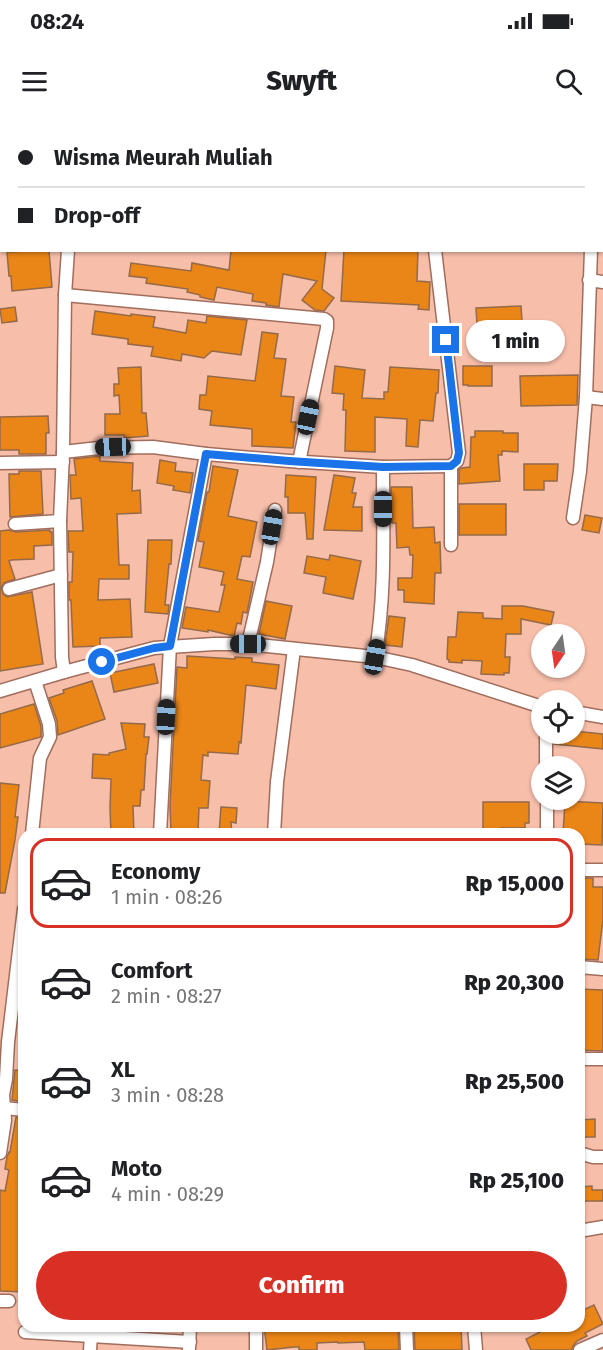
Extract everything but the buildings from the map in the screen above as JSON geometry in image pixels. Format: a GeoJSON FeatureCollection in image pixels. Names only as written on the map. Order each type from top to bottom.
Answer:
{"type":"FeatureCollection","features":[{"type":"Feature","properties":{"kind":"street"},"geometry":{"type":"LineString","coordinates":[[64,672],[60,521],[68,252]]}},
{"type":"Feature","properties":{"kind":"street"},"geometry":{"type":"LineString","coordinates":[[0,463],[63,457],[99,448],[153,447],[299,462],[383,467],[451,466],[457,461],[459,453],[435,252]]}},
{"type":"Feature","properties":{"kind":"street"},"geometry":{"type":"LineString","coordinates":[[573,518],[580,471],[586,397],[591,252]]}},
{"type":"Feature","properties":{"kind":"street"},"geometry":{"type":"LineString","coordinates":[[590,280],[603,282]]}},
{"type":"Feature","properties":{"kind":"street"},"geometry":{"type":"LineString","coordinates":[[65,295],[327,321],[299,462]]}},
{"type":"Feature","properties":{"kind":"street"},"geometry":{"type":"LineString","coordinates":[[586,397],[603,399]]}},
{"type":"Feature","properties":{"kind":"street"},"geometry":{"type":"LineString","coordinates":[[159,828],[170,646],[206,454]]}},
{"type":"Feature","properties":{"kind":"street"},"geometry":{"type":"LineString","coordinates":[[451,466],[451,545]]}},
{"type":"Feature","properties":{"kind":"street"},"geometry":{"type":"LineString","coordinates":[[375,657],[382,589],[383,467]]}},
{"type":"Feature","properties":{"kind":"street"},"geometry":{"type":"LineString","coordinates":[[248,644],[267,562],[275,510]]}},
{"type":"Feature","properties":{"kind":"street"},"geometry":{"type":"LineString","coordinates":[[15,524],[60,521]]}},
{"type":"Feature","properties":{"kind":"street"},"geometry":{"type":"LineString","coordinates":[[9,589],[62,575]]}},
{"type":"Feature","properties":{"kind":"street"},"geometry":{"type":"LineString","coordinates":[[0,692],[140,651],[170,646],[248,644],[375,657],[412,665],[531,703]]}},
{"type":"Feature","properties":{"kind":"street"},"geometry":{"type":"LineString","coordinates":[[274,828],[277,782],[294,649]]}},
{"type":"Feature","properties":{"kind":"street"},"geometry":{"type":"LineString","coordinates":[[33,828],[40,758],[50,737],[49,724],[35,681]]}},
{"type":"Feature","properties":{"kind":"street"},"geometry":{"type":"LineString","coordinates":[[585,714],[603,717]]}},
{"type":"Feature","properties":{"kind":"street"},"geometry":{"type":"LineString","coordinates":[[547,810],[548,828]]}},
{"type":"Feature","properties":{"kind":"street"},"geometry":{"type":"LineString","coordinates":[[585,870],[603,870]]}},
{"type":"Feature","properties":{"kind":"street"},"geometry":{"type":"LineString","coordinates":[[585,968],[603,969]]}},
{"type":"Feature","properties":{"kind":"street"},"geometry":{"type":"LineString","coordinates":[[0,1154],[8,1042],[18,974]]}},
{"type":"Feature","properties":{"kind":"street"},"geometry":{"type":"LineString","coordinates":[[585,1059],[603,1059]]}},
{"type":"Feature","properties":{"kind":"street"},"geometry":{"type":"LineString","coordinates":[[3,1116],[18,1112]]}},
{"type":"Feature","properties":{"kind":"street"},"geometry":{"type":"LineString","coordinates":[[585,1155],[603,1157]]}},
{"type":"Feature","properties":{"kind":"street"},"geometry":{"type":"LineString","coordinates":[[585,1230],[603,1227]]}},
{"type":"Feature","properties":{"kind":"street"},"geometry":{"type":"LineString","coordinates":[[25,1332],[63,1335],[96,1332],[189,1346]]}},
{"type":"Feature","properties":{"kind":"street"},"geometry":{"type":"LineString","coordinates":[[90,1350],[96,1332]]}},
{"type":"Feature","properties":{"kind":"street"},"geometry":{"type":"LineString","coordinates":[[256,1332],[256,1350]]}},
{"type":"Feature","properties":{"kind":"street"},"geometry":{"type":"LineString","coordinates":[[406,1332],[407,1350]]}},
{"type":"Feature","properties":{"kind":"street"},"geometry":{"type":"LineString","coordinates":[[474,1332],[476,1350]]}},
{"type":"Feature","properties":{"kind":"street"},"geometry":{"type":"LineString","coordinates":[[580,1350],[603,1340]]}},
{"type":"Feature","properties":{"kind":"route"},"geometry":{"type":"LineString","coordinates":[[102,662],[170,646],[206,454],[383,467],[451,466],[457,461],[459,453],[446,340]]}}]}
